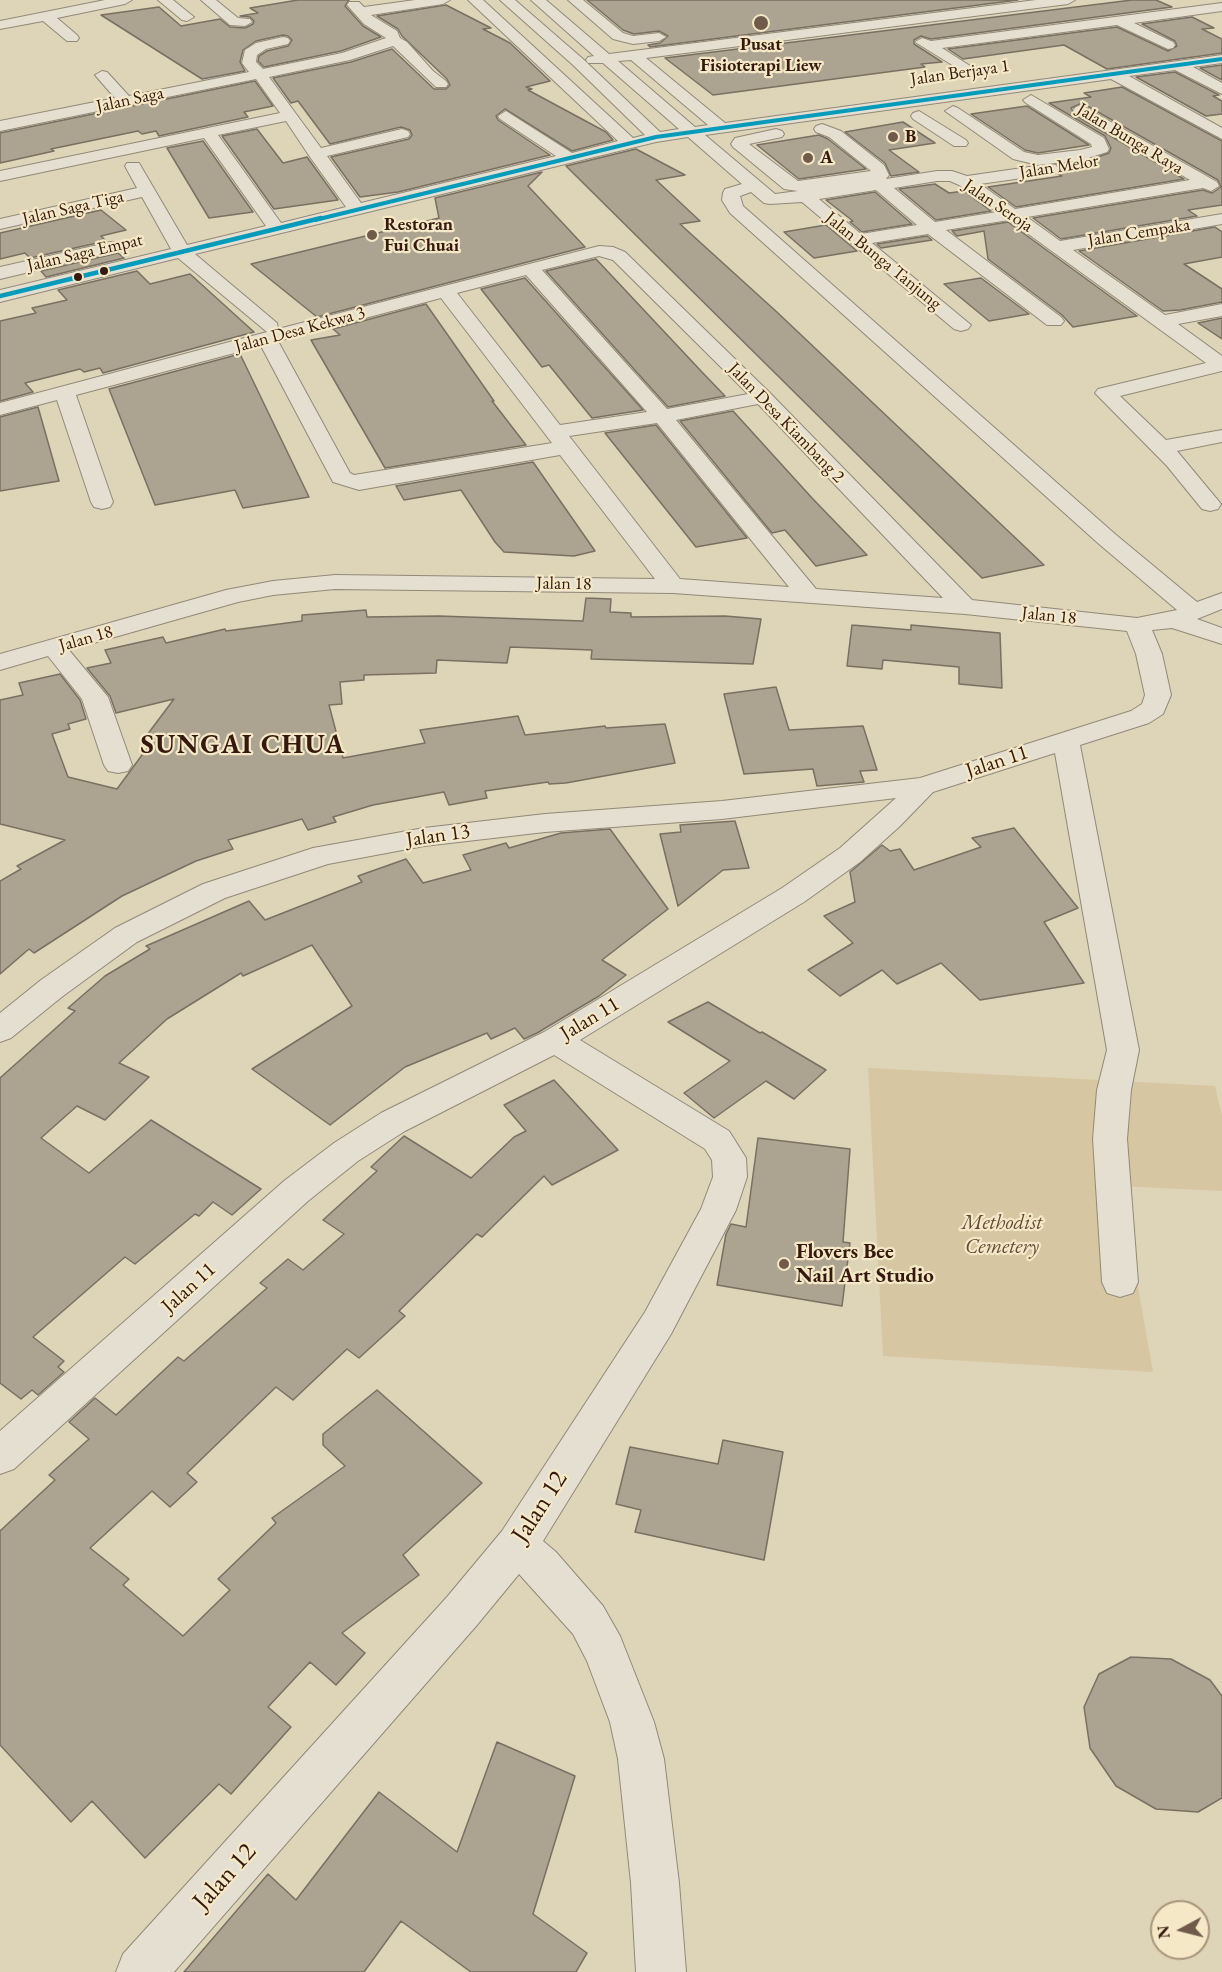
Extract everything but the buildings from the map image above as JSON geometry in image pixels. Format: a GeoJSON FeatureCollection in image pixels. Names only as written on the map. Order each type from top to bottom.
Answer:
{"type":"FeatureCollection","features":[{"type":"Feature","properties":{"kind":"street"},"geometry":{"type":"LineString","coordinates":[[0,25],[125,0]]}},
{"type":"Feature","properties":{"kind":"street"},"geometry":{"type":"LineString","coordinates":[[165,0],[187,17]]}},
{"type":"Feature","properties":{"kind":"street"},"geometry":{"type":"LineString","coordinates":[[208,0],[235,22],[245,22]]}},
{"type":"Feature","properties":{"kind":"street"},"geometry":{"type":"LineString","coordinates":[[441,84],[428,74],[402,45],[393,40],[392,34],[369,21],[357,8],[442,0]]}},
{"type":"Feature","properties":{"kind":"street"},"geometry":{"type":"LineString","coordinates":[[475,0],[629,143]]}},
{"type":"Feature","properties":{"kind":"street"},"geometry":{"type":"LineString","coordinates":[[507,0],[578,62],[656,137]]}},
{"type":"Feature","properties":{"kind":"street","name":"Jalan Seroja"},"geometry":{"type":"LineString","coordinates":[[538,0],[770,200],[946,176],[965,181],[1222,365]]}},
{"type":"Feature","properties":{"kind":"street"},"geometry":{"type":"LineString","coordinates":[[575,0],[633,47],[720,127]]}},
{"type":"Feature","properties":{"kind":"street"},"geometry":{"type":"LineString","coordinates":[[578,62],[607,58],[633,47],[982,0]]}},
{"type":"Feature","properties":{"kind":"street"},"geometry":{"type":"LineString","coordinates":[[633,47],[890,22],[1068,0]]}},
{"type":"Feature","properties":{"kind":"street"},"geometry":{"type":"LineString","coordinates":[[890,22],[928,46],[1222,7]]}},
{"type":"Feature","properties":{"kind":"street"},"geometry":{"type":"LineString","coordinates":[[1101,10],[1174,45],[1145,48]]}},
{"type":"Feature","properties":{"kind":"street"},"geometry":{"type":"LineString","coordinates":[[46,16],[72,38]]}},
{"type":"Feature","properties":{"kind":"street","name":"Jalan Saga"},"geometry":{"type":"LineString","coordinates":[[2,123],[95,107],[345,57],[393,40]]}},
{"type":"Feature","properties":{"kind":"street"},"geometry":{"type":"LineString","coordinates":[[283,41],[261,46],[250,53],[249,63],[357,210]]}},
{"type":"Feature","properties":{"kind":"street","name":"Jalan Berjaya 1"},"geometry":{"type":"LineString","coordinates":[[928,46],[975,71],[946,75]]}},
{"type":"Feature","properties":{"kind":"street"},"geometry":{"type":"LineString","coordinates":[[0,296],[656,137],[1222,59]]}},
{"type":"Feature","properties":{"kind":"street"},"geometry":{"type":"LineString","coordinates":[[1177,65],[1222,89]]}},
{"type":"Feature","properties":{"kind":"street"},"geometry":{"type":"LineString","coordinates":[[1114,74],[1222,134]]}},
{"type":"Feature","properties":{"kind":"street"},"geometry":{"type":"LineString","coordinates":[[102,75],[125,101]]}},
{"type":"Feature","properties":{"kind":"street","name":"Jalan Bunga Raya"},"geometry":{"type":"LineString","coordinates":[[1037,84],[1222,193]]}},
{"type":"Feature","properties":{"kind":"street"},"geometry":{"type":"LineString","coordinates":[[822,129],[835,134],[878,169],[881,175],[798,186],[790,185],[739,144],[741,141],[757,136],[1031,100],[1063,99]]}},
{"type":"Feature","properties":{"kind":"street"},"geometry":{"type":"LineString","coordinates":[[953,111],[1019,156],[1038,160],[1082,155],[1101,149],[1098,141],[1031,100]]}},
{"type":"Feature","properties":{"kind":"street"},"geometry":{"type":"LineString","coordinates":[[697,108],[721,105]]}},
{"type":"Feature","properties":{"kind":"street"},"geometry":{"type":"LineString","coordinates":[[95,107],[131,147]]}},
{"type":"Feature","properties":{"kind":"street"},"geometry":{"type":"LineString","coordinates":[[0,176],[288,116]]}},
{"type":"Feature","properties":{"kind":"street"},"geometry":{"type":"LineString","coordinates":[[506,116],[569,158]]}},
{"type":"Feature","properties":{"kind":"street"},"geometry":{"type":"LineString","coordinates":[[919,116],[960,143]]}},
{"type":"Feature","properties":{"kind":"street"},"geometry":{"type":"LineString","coordinates":[[207,132],[277,230]]}},
{"type":"Feature","properties":{"kind":"street"},"geometry":{"type":"LineString","coordinates":[[316,154],[402,134]]}},
{"type":"Feature","properties":{"kind":"street","name":"Jalan Melor"},"geometry":{"type":"LineString","coordinates":[[965,181],[1154,153]]}},
{"type":"Feature","properties":{"kind":"street"},"geometry":{"type":"LineString","coordinates":[[133,166],[182,252],[268,333],[341,477],[359,483],[662,416],[763,397]]}},
{"type":"Feature","properties":{"kind":"street"},"geometry":{"type":"LineString","coordinates":[[856,240],[1205,183]]}},
{"type":"Feature","properties":{"kind":"street"},"geometry":{"type":"LineString","coordinates":[[880,185],[932,228],[1054,321]]}},
{"type":"Feature","properties":{"kind":"street"},"geometry":{"type":"LineString","coordinates":[[752,186],[731,193],[731,200],[736,209],[1107,539],[1184,616],[1222,636]]}},
{"type":"Feature","properties":{"kind":"street","name":"Jalan Saga Tiga"},"geometry":{"type":"LineString","coordinates":[[0,224],[147,191]]}},
{"type":"Feature","properties":{"kind":"street","name":"Jalan Bunga Tanjung"},"geometry":{"type":"LineString","coordinates":[[806,196],[856,240],[961,325]]}},
{"type":"Feature","properties":{"kind":"street","name":"Jalan Cempaka"},"geometry":{"type":"LineString","coordinates":[[1057,247],[1222,219]]}},
{"type":"Feature","properties":{"kind":"street","name":"Jalan Saga Empat"},"geometry":{"type":"LineString","coordinates":[[148,238],[171,233]]}},
{"type":"Feature","properties":{"kind":"street","name":"Jalan Saga Empat"},"geometry":{"type":"LineString","coordinates":[[0,273],[125,244]]}},
{"type":"Feature","properties":{"kind":"street","name":"Jalan Desa Kekwa 3"},"geometry":{"type":"LineString","coordinates":[[0,409],[268,333],[446,292],[600,251]]}},
{"type":"Feature","properties":{"kind":"street","name":"Jalan Desa Kiambang 2"},"geometry":{"type":"LineString","coordinates":[[600,251],[619,256],[763,397],[965,607]]}},
{"type":"Feature","properties":{"kind":"street"},"geometry":{"type":"LineString","coordinates":[[530,268],[662,416],[807,594]]}},
{"type":"Feature","properties":{"kind":"street"},"geometry":{"type":"LineString","coordinates":[[446,292],[673,586]]}},
{"type":"Feature","properties":{"kind":"street"},"geometry":{"type":"LineString","coordinates":[[1161,321],[1222,310]]}},
{"type":"Feature","properties":{"kind":"street"},"geometry":{"type":"LineString","coordinates":[[1210,504],[1175,461],[1105,393],[1222,365]]}},
{"type":"Feature","properties":{"kind":"street"},"geometry":{"type":"LineString","coordinates":[[66,392],[102,502]]}},
{"type":"Feature","properties":{"kind":"street"},"geometry":{"type":"LineString","coordinates":[[1161,448],[1222,436]]}},
{"type":"Feature","properties":{"kind":"street","name":"Jalan 18"},"geometry":{"type":"LineString","coordinates":[[0,662],[235,595],[273,588],[335,582],[673,586],[965,607],[1137,625],[1184,616]]}},
{"type":"Feature","properties":{"kind":"street"},"geometry":{"type":"LineString","coordinates":[[1184,616],[1222,600]]}},
{"type":"Feature","properties":{"kind":"street","name":"Jalan 11"},"geometry":{"type":"LineString","coordinates":[[0,1456],[296,1191],[345,1152],[393,1122],[555,1040],[794,895],[850,855],[890,820],[923,786],[1140,717],[1154,708],[1158,695],[1149,654],[1137,625]]}},
{"type":"Feature","properties":{"kind":"street"},"geometry":{"type":"LineString","coordinates":[[54,648],[95,697],[118,765]]}},
{"type":"Feature","properties":{"kind":"street"},"geometry":{"type":"LineString","coordinates":[[1066,740],[1123,1050],[1114,1090],[1110,1139],[1120,1282]]}},
{"type":"Feature","properties":{"kind":"street","name":"Jalan 13"},"geometry":{"type":"LineString","coordinates":[[0,1030],[52,988],[126,935],[214,891],[323,855],[424,837],[545,822],[722,810],[923,786]]}},
{"type":"Feature","properties":{"kind":"street","name":"Jalan 12"},"geometry":{"type":"LineString","coordinates":[[141,1972],[462,1611],[517,1545],[658,1323],[718,1210],[730,1177],[729,1158],[717,1140],[555,1040]]}},
{"type":"Feature","properties":{"kind":"street"},"geometry":{"type":"LineString","coordinates":[[517,1545],[541,1566],[588,1620],[605,1651],[632,1722],[641,1759],[655,1883],[661,1972]]}},
{"type":"Feature","properties":{"kind":"green space","name":"Methodist Cemetery"},"geometry":{"type":"Polygon","coordinates":[[[868,1068],[1215,1086],[1222,1116],[1222,1191],[1120,1186],[1153,1372],[883,1356],[868,1068]]]}},
{"type":"Feature","properties":{"kind":"transit line"},"geometry":{"type":"LineString","coordinates":[[0,296],[656,137],[1222,59]]}},
{"type":"Feature","properties":{"kind":"place","name":"Pusat Fisioterapi Liew"},"geometry":{"type":"Point","coordinates":[761,23]}},
{"type":"Feature","properties":{"kind":"place","name":"B"},"geometry":{"type":"Point","coordinates":[893,137]}},
{"type":"Feature","properties":{"kind":"place","name":"A"},"geometry":{"type":"Point","coordinates":[808,158]}},
{"type":"Feature","properties":{"kind":"place","name":"Restoran Fui Chuai"},"geometry":{"type":"Point","coordinates":[372,235]}},
{"type":"Feature","properties":{"kind":"place","name":"Flovers Bee Nail Art Studio"},"geometry":{"type":"Point","coordinates":[784,1264]}},
{"type":"Feature","properties":{"kind":"district","name":"SUNGAI CHUA"},"geometry":{"type":"Point","coordinates":[243,746]}}]}
